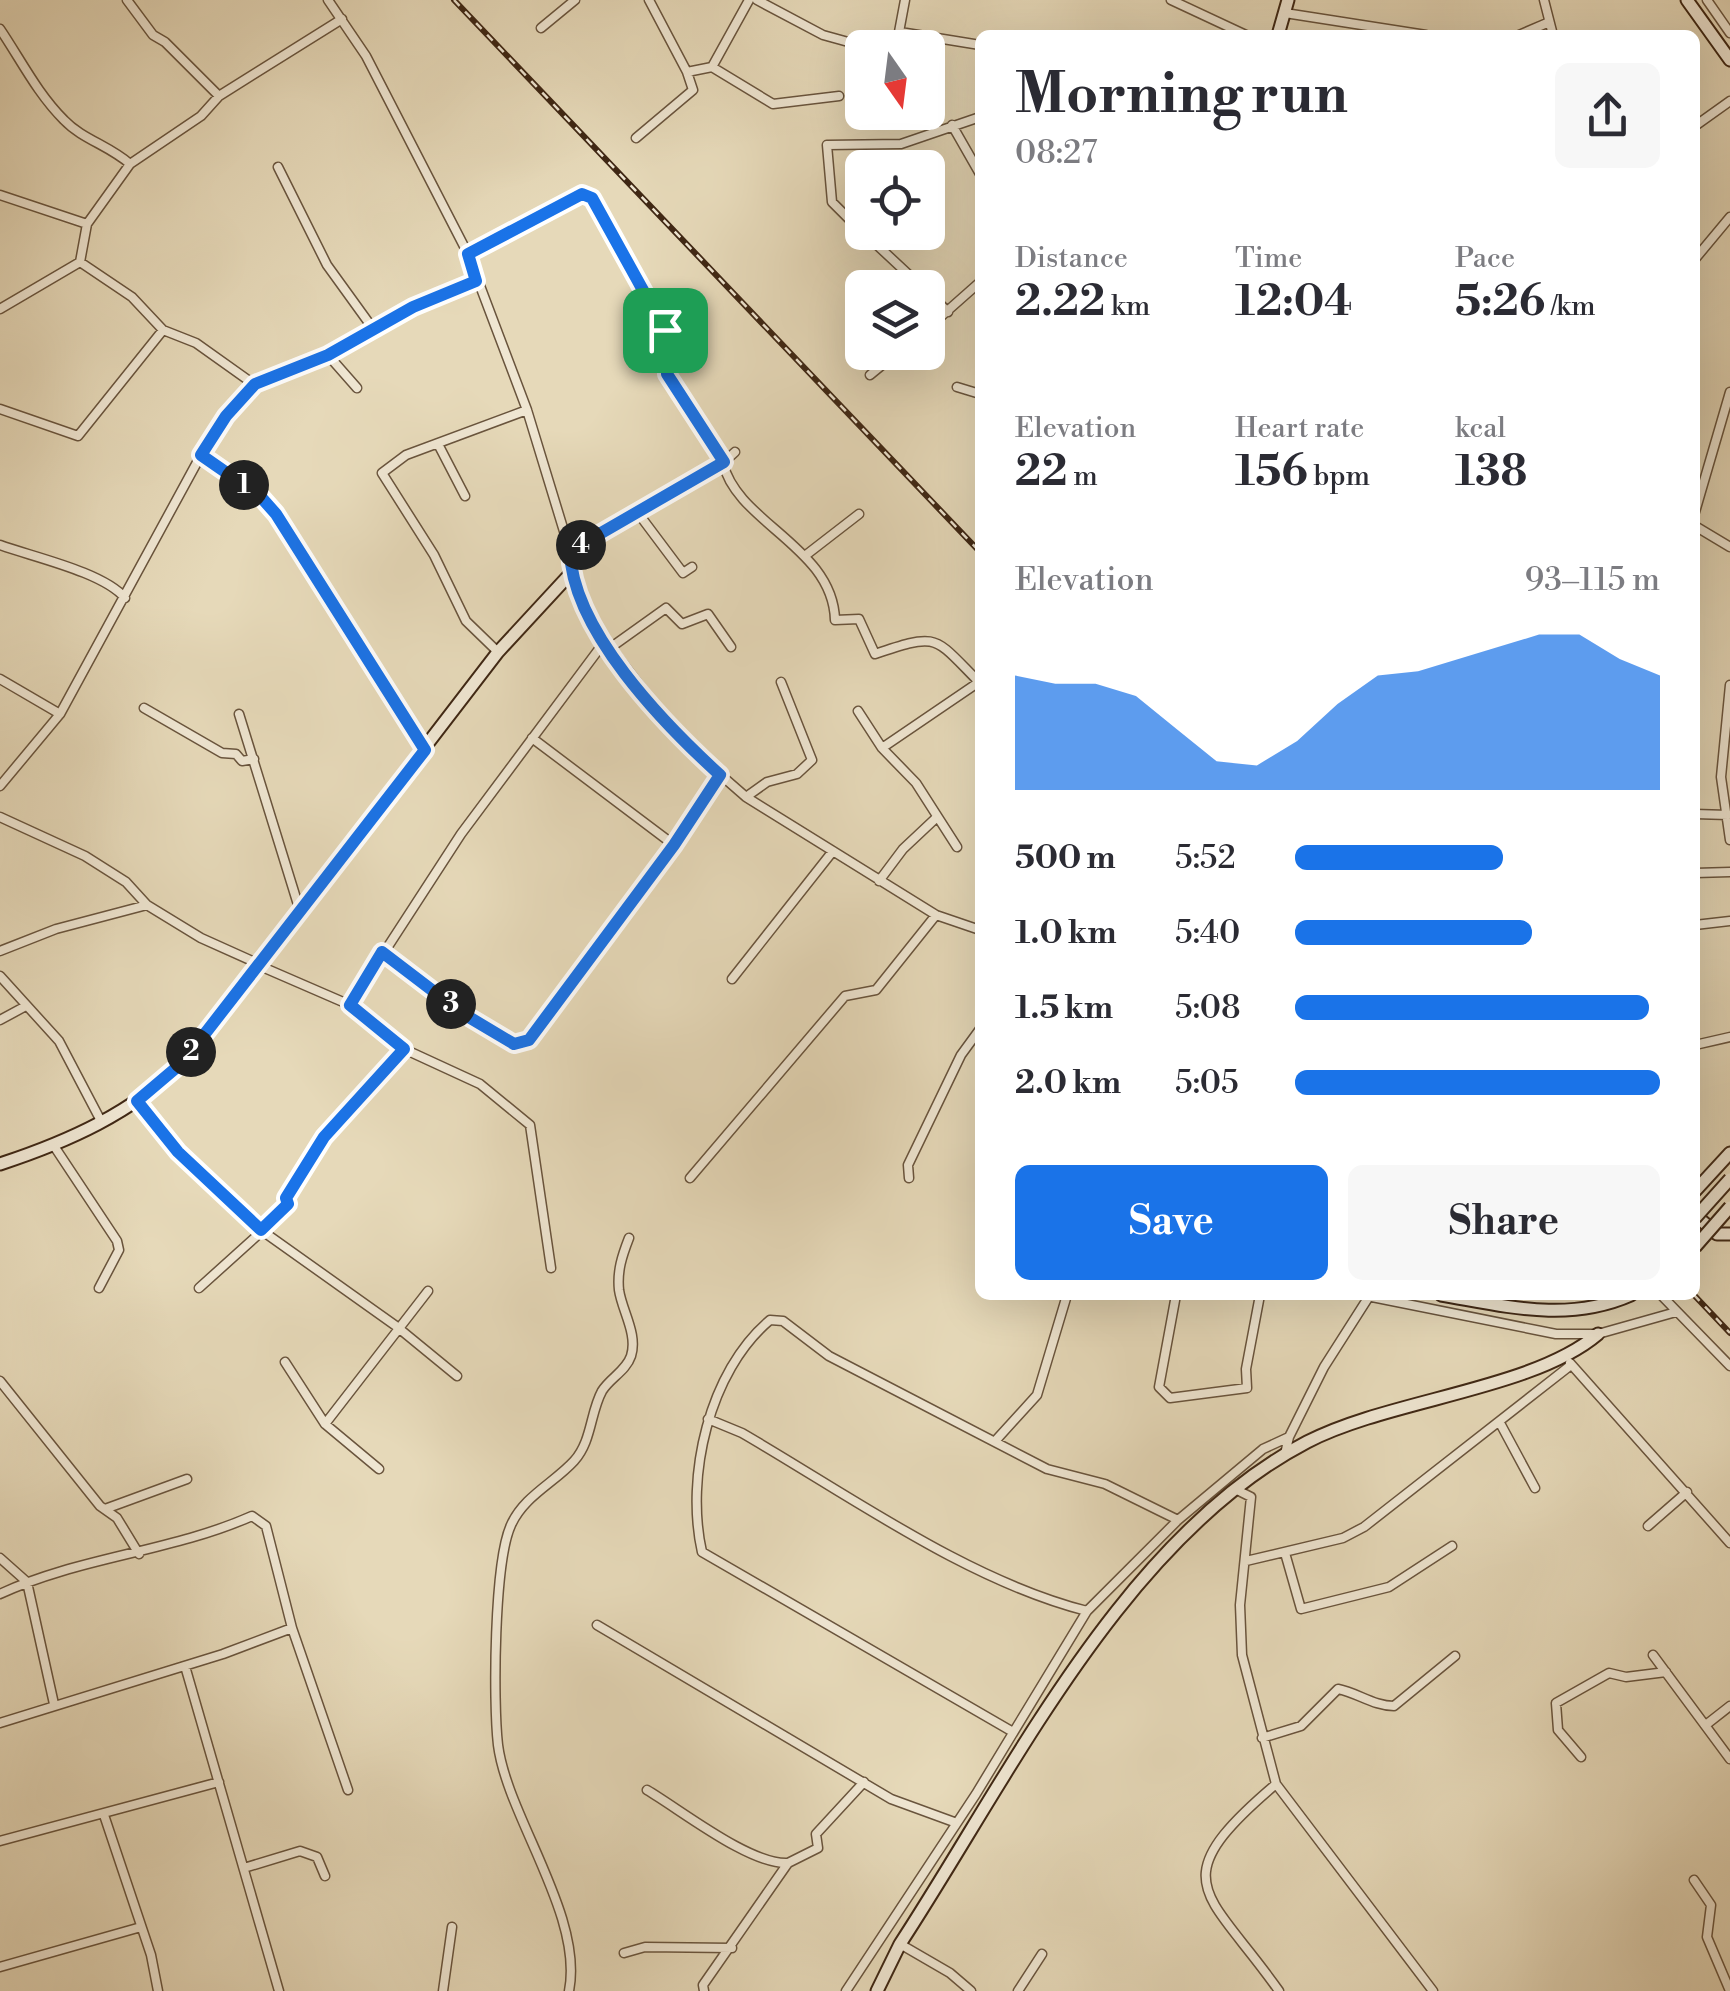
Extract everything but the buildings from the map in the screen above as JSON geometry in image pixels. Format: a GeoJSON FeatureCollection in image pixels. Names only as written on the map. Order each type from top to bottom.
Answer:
{"type":"FeatureCollection","features":[{"type":"Feature","properties":{"kind":"main road"},"geometry":{"type":"LineString","coordinates":[[1687,0],[1730,60]]}},
{"type":"Feature","properties":{"kind":"main road"},"geometry":{"type":"LineString","coordinates":[[0,1164],[54,1146],[137,1101],[183,1062],[498,652],[570,573]]}},
{"type":"Feature","properties":{"kind":"main road"},"geometry":{"type":"LineString","coordinates":[[1700,1185],[1730,1152]]}},
{"type":"Feature","properties":{"kind":"main road"},"geometry":{"type":"LineString","coordinates":[[1700,1211],[1730,1179]]}},
{"type":"Feature","properties":{"kind":"main road"},"geometry":{"type":"LineString","coordinates":[[1700,1241],[1730,1207]]}},
{"type":"Feature","properties":{"kind":"main road"},"geometry":{"type":"LineString","coordinates":[[1700,1220],[1716,1234],[1728,1231]]}},
{"type":"Feature","properties":{"kind":"main road"},"geometry":{"type":"LineString","coordinates":[[1469,1300],[1556,1312],[1589,1309],[1616,1300]]}},
{"type":"Feature","properties":{"kind":"main road"},"geometry":{"type":"LineString","coordinates":[[877,1991],[900,1944],[1094,1639],[1171,1550],[1237,1490],[1285,1454],[1374,1416],[1568,1360],[1598,1334]]}},
{"type":"Feature","properties":{"kind":"street"},"geometry":{"type":"LineString","coordinates":[[126,0],[153,36],[165,42],[220,96]]}},
{"type":"Feature","properties":{"kind":"street"},"geometry":{"type":"LineString","coordinates":[[328,0],[342,19],[468,254],[527,410],[570,551],[570,573],[585,611],[608,645],[672,730],[746,798],[936,915],[975,928]]}},
{"type":"Feature","properties":{"kind":"street"},"geometry":{"type":"LineString","coordinates":[[542,28],[575,0]]}},
{"type":"Feature","properties":{"kind":"street"},"geometry":{"type":"LineString","coordinates":[[636,138],[693,90],[650,0]]}},
{"type":"Feature","properties":{"kind":"street"},"geometry":{"type":"LineString","coordinates":[[712,67],[749,0]]}},
{"type":"Feature","properties":{"kind":"street"},"geometry":{"type":"LineString","coordinates":[[757,0],[823,35],[845,41]]}},
{"type":"Feature","properties":{"kind":"street"},"geometry":{"type":"LineString","coordinates":[[900,30],[905,0]]}},
{"type":"Feature","properties":{"kind":"street"},"geometry":{"type":"LineString","coordinates":[[1171,0],[1235,30]]}},
{"type":"Feature","properties":{"kind":"street"},"geometry":{"type":"LineString","coordinates":[[1544,0],[1551,30]]}},
{"type":"Feature","properties":{"kind":"street"},"geometry":{"type":"LineString","coordinates":[[1706,0],[1730,33]]}},
{"type":"Feature","properties":{"kind":"street"},"geometry":{"type":"LineString","coordinates":[[1286,7],[1401,30]]}},
{"type":"Feature","properties":{"kind":"street"},"geometry":{"type":"LineString","coordinates":[[0,309],[80,262],[87,224],[130,164],[202,116],[220,96],[342,19]]}},
{"type":"Feature","properties":{"kind":"street"},"geometry":{"type":"LineString","coordinates":[[1531,30],[1548,23]]}},
{"type":"Feature","properties":{"kind":"street"},"geometry":{"type":"LineString","coordinates":[[0,29],[32,84],[49,98],[62,118],[112,147],[130,164]]}},
{"type":"Feature","properties":{"kind":"street"},"geometry":{"type":"LineString","coordinates":[[945,39],[975,44]]}},
{"type":"Feature","properties":{"kind":"street"},"geometry":{"type":"LineString","coordinates":[[687,72],[712,67],[773,104],[839,96]]}},
{"type":"Feature","properties":{"kind":"street"},"geometry":{"type":"LineString","coordinates":[[1700,123],[1730,102]]}},
{"type":"Feature","properties":{"kind":"street"},"geometry":{"type":"LineString","coordinates":[[845,215],[832,202],[827,144],[901,144],[975,118]]}},
{"type":"Feature","properties":{"kind":"street"},"geometry":{"type":"LineString","coordinates":[[952,125],[975,165]]}},
{"type":"Feature","properties":{"kind":"street"},"geometry":{"type":"LineString","coordinates":[[278,167],[327,265],[374,330]]}},
{"type":"Feature","properties":{"kind":"street"},"geometry":{"type":"LineString","coordinates":[[468,254],[582,194],[592,198],[665,330],[667,374],[724,462],[728,482],[806,556],[834,597],[835,620],[859,619],[874,654],[922,638],[937,640],[975,678]]}},
{"type":"Feature","properties":{"kind":"street"},"geometry":{"type":"LineString","coordinates":[[0,195],[87,224]]}},
{"type":"Feature","properties":{"kind":"street"},"geometry":{"type":"LineString","coordinates":[[1700,253],[1730,217]]}},
{"type":"Feature","properties":{"kind":"street"},"geometry":{"type":"LineString","coordinates":[[883,250],[904,270]]}},
{"type":"Feature","properties":{"kind":"street"},"geometry":{"type":"LineString","coordinates":[[80,262],[132,297],[163,330],[196,343],[255,384]]}},
{"type":"Feature","properties":{"kind":"street"},"geometry":{"type":"LineString","coordinates":[[0,786],[60,714],[201,455],[226,416],[255,384],[328,355],[413,307],[476,281]]}},
{"type":"Feature","properties":{"kind":"street"},"geometry":{"type":"LineString","coordinates":[[945,314],[975,287]]}},
{"type":"Feature","properties":{"kind":"street"},"geometry":{"type":"LineString","coordinates":[[945,309],[948,312]]}},
{"type":"Feature","properties":{"kind":"street"},"geometry":{"type":"LineString","coordinates":[[0,409],[78,436],[86,432],[163,330]]}},
{"type":"Feature","properties":{"kind":"street"},"geometry":{"type":"LineString","coordinates":[[328,355],[357,388]]}},
{"type":"Feature","properties":{"kind":"street"},"geometry":{"type":"LineString","coordinates":[[870,375],[876,370]]}},
{"type":"Feature","properties":{"kind":"street"},"geometry":{"type":"LineString","coordinates":[[957,387],[975,392]]}},
{"type":"Feature","properties":{"kind":"street"},"geometry":{"type":"LineString","coordinates":[[1700,495],[1730,392]]}},
{"type":"Feature","properties":{"kind":"street"},"geometry":{"type":"LineString","coordinates":[[498,652],[466,622],[434,555],[382,472],[406,455],[527,410]]}},
{"type":"Feature","properties":{"kind":"street"},"geometry":{"type":"LineString","coordinates":[[438,444],[465,496]]}},
{"type":"Feature","properties":{"kind":"street"},"geometry":{"type":"LineString","coordinates":[[570,551],[638,514],[735,452]]}},
{"type":"Feature","properties":{"kind":"street"},"geometry":{"type":"LineString","coordinates":[[201,455],[260,496],[276,514],[425,750]]}},
{"type":"Feature","properties":{"kind":"street"},"geometry":{"type":"LineString","coordinates":[[638,514],[683,573],[692,567]]}},
{"type":"Feature","properties":{"kind":"street"},"geometry":{"type":"LineString","coordinates":[[806,556],[860,514]]}},
{"type":"Feature","properties":{"kind":"street"},"geometry":{"type":"LineString","coordinates":[[1700,529],[1730,547]]}},
{"type":"Feature","properties":{"kind":"street"},"geometry":{"type":"LineString","coordinates":[[0,545],[78,572],[118,590],[125,598]]}},
{"type":"Feature","properties":{"kind":"street"},"geometry":{"type":"LineString","coordinates":[[350,1005],[460,834],[608,645],[666,608],[682,624],[708,614],[732,647]]}},
{"type":"Feature","properties":{"kind":"street"},"geometry":{"type":"LineString","coordinates":[[0,679],[60,714]]}},
{"type":"Feature","properties":{"kind":"street"},"geometry":{"type":"LineString","coordinates":[[746,798],[767,782],[797,774],[812,760],[781,682]]}},
{"type":"Feature","properties":{"kind":"street"},"geometry":{"type":"LineString","coordinates":[[1730,684],[1721,777],[1730,840]]}},
{"type":"Feature","properties":{"kind":"street"},"geometry":{"type":"LineString","coordinates":[[882,748],[975,686]]}},
{"type":"Feature","properties":{"kind":"street"},"geometry":{"type":"LineString","coordinates":[[144,708],[222,753],[236,754],[242,762],[254,758]]}},
{"type":"Feature","properties":{"kind":"street"},"geometry":{"type":"LineString","coordinates":[[858,710],[882,748],[916,783],[957,847]]}},
{"type":"Feature","properties":{"kind":"street"},"geometry":{"type":"LineString","coordinates":[[239,714],[300,910]]}},
{"type":"Feature","properties":{"kind":"street"},"geometry":{"type":"LineString","coordinates":[[532,738],[674,845]]}},
{"type":"Feature","properties":{"kind":"street"},"geometry":{"type":"LineString","coordinates":[[382,952],[462,1013],[514,1044],[522,1044],[529,1040],[674,845],[720,775]]}},
{"type":"Feature","properties":{"kind":"street"},"geometry":{"type":"LineString","coordinates":[[1700,814],[1728,815]]}},
{"type":"Feature","properties":{"kind":"street"},"geometry":{"type":"LineString","coordinates":[[0,817],[85,856],[126,882],[147,905],[201,938],[350,1005],[404,1049],[480,1084],[530,1125],[552,1268]]}},
{"type":"Feature","properties":{"kind":"street"},"geometry":{"type":"LineString","coordinates":[[879,881],[903,848],[936,818]]}},
{"type":"Feature","properties":{"kind":"street"},"geometry":{"type":"LineString","coordinates":[[732,979],[833,851]]}},
{"type":"Feature","properties":{"kind":"street"},"geometry":{"type":"LineString","coordinates":[[1700,872],[1730,872]]}},
{"type":"Feature","properties":{"kind":"street"},"geometry":{"type":"LineString","coordinates":[[0,951],[56,929],[147,905]]}},
{"type":"Feature","properties":{"kind":"street"},"geometry":{"type":"LineString","coordinates":[[690,1178],[845,996],[876,990],[936,915]]}},
{"type":"Feature","properties":{"kind":"street"},"geometry":{"type":"LineString","coordinates":[[1700,924],[1730,921]]}},
{"type":"Feature","properties":{"kind":"street"},"geometry":{"type":"LineString","coordinates":[[0,976],[59,1041],[101,1121]]}},
{"type":"Feature","properties":{"kind":"street"},"geometry":{"type":"LineString","coordinates":[[0,1020],[24,1006]]}},
{"type":"Feature","properties":{"kind":"street"},"geometry":{"type":"LineString","coordinates":[[909,1178],[908,1166],[961,1055],[975,1036]]}},
{"type":"Feature","properties":{"kind":"street"},"geometry":{"type":"LineString","coordinates":[[1700,1044],[1730,1037]]}},
{"type":"Feature","properties":{"kind":"street"},"geometry":{"type":"LineString","coordinates":[[199,1288],[288,1204],[286,1198],[324,1137],[404,1049]]}},
{"type":"Feature","properties":{"kind":"street"},"geometry":{"type":"LineString","coordinates":[[137,1101],[178,1152],[261,1230],[396,1326],[456,1376]]}},
{"type":"Feature","properties":{"kind":"street"},"geometry":{"type":"LineString","coordinates":[[54,1146],[117,1241],[119,1250],[98,1288]]}},
{"type":"Feature","properties":{"kind":"street"},"geometry":{"type":"LineString","coordinates":[[569,1991],[572,1976],[554,1894],[499,1750],[494,1693],[503,1569],[510,1526],[527,1501],[584,1448],[602,1390],[627,1365],[633,1350],[619,1291],[619,1265],[629,1238]]}},
{"type":"Feature","properties":{"kind":"street"},"geometry":{"type":"LineString","coordinates":[[326,1424],[396,1326],[428,1290]]}},
{"type":"Feature","properties":{"kind":"street"},"geometry":{"type":"LineString","coordinates":[[997,1439],[1037,1395],[1066,1300]]}},
{"type":"Feature","properties":{"kind":"street"},"geometry":{"type":"LineString","coordinates":[[1175,1300],[1159,1387],[1170,1398],[1247,1388],[1246,1369],[1259,1300]]}},
{"type":"Feature","properties":{"kind":"street"},"geometry":{"type":"LineString","coordinates":[[1285,1454],[1289,1437],[1324,1367],[1363,1300]]}},
{"type":"Feature","properties":{"kind":"street"},"geometry":{"type":"LineString","coordinates":[[1385,1300],[1556,1334],[1598,1334],[1676,1312]]}},
{"type":"Feature","properties":{"kind":"street"},"geometry":{"type":"LineString","coordinates":[[1665,1300],[1730,1366]]}},
{"type":"Feature","properties":{"kind":"street"},"geometry":{"type":"LineString","coordinates":[[1013,1732],[702,1552],[696,1517],[708,1419],[732,1367],[770,1320],[783,1321],[829,1356],[997,1439],[1047,1469],[1105,1484],[1178,1520]]}},
{"type":"Feature","properties":{"kind":"street"},"geometry":{"type":"LineString","coordinates":[[1246,1561],[1343,1538],[1364,1527],[1500,1422],[1568,1360],[1730,1542]]}},
{"type":"Feature","properties":{"kind":"street"},"geometry":{"type":"LineString","coordinates":[[285,1362],[326,1424],[378,1470]]}},
{"type":"Feature","properties":{"kind":"street"},"geometry":{"type":"LineString","coordinates":[[2,1387],[105,1509],[117,1518],[139,1554]]}},
{"type":"Feature","properties":{"kind":"street"},"geometry":{"type":"LineString","coordinates":[[708,1419],[742,1432],[950,1553],[1046,1600],[1088,1611]]}},
{"type":"Feature","properties":{"kind":"street"},"geometry":{"type":"LineString","coordinates":[[1500,1422],[1535,1488]]}},
{"type":"Feature","properties":{"kind":"street"},"geometry":{"type":"LineString","coordinates":[[846,1991],[1088,1611],[1178,1520],[1263,1449],[1289,1437]]}},
{"type":"Feature","properties":{"kind":"street"},"geometry":{"type":"LineString","coordinates":[[105,1509],[187,1479]]}},
{"type":"Feature","properties":{"kind":"street"},"geometry":{"type":"LineString","coordinates":[[1237,1490],[1251,1497],[1240,1604],[1242,1655],[1276,1784],[1433,1991]]}},
{"type":"Feature","properties":{"kind":"street"},"geometry":{"type":"LineString","coordinates":[[1648,1526],[1687,1492]]}},
{"type":"Feature","properties":{"kind":"street"},"geometry":{"type":"LineString","coordinates":[[0,1594],[27,1582],[139,1554],[252,1516],[266,1526],[292,1628],[348,1790]]}},
{"type":"Feature","properties":{"kind":"street"},"geometry":{"type":"LineString","coordinates":[[1285,1553],[1296,1604],[1302,1608],[1390,1587],[1452,1546]]}},
{"type":"Feature","properties":{"kind":"street"},"geometry":{"type":"LineString","coordinates":[[0,1558],[27,1582],[54,1704]]}},
{"type":"Feature","properties":{"kind":"street"},"geometry":{"type":"LineString","coordinates":[[597,1626],[890,1799],[954,1822]]}},
{"type":"Feature","properties":{"kind":"street"},"geometry":{"type":"LineString","coordinates":[[0,1723],[185,1666],[292,1628]]}},
{"type":"Feature","properties":{"kind":"street"},"geometry":{"type":"LineString","coordinates":[[1653,1655],[1730,1760]]}},
{"type":"Feature","properties":{"kind":"street"},"geometry":{"type":"LineString","coordinates":[[1262,1738],[1301,1726],[1338,1689],[1360,1694],[1378,1706],[1394,1706],[1455,1656]]}},
{"type":"Feature","properties":{"kind":"street"},"geometry":{"type":"LineString","coordinates":[[185,1666],[279,1991]]}},
{"type":"Feature","properties":{"kind":"street"},"geometry":{"type":"LineString","coordinates":[[1581,1757],[1558,1730],[1556,1703],[1608,1673],[1626,1678],[1666,1672]]}},
{"type":"Feature","properties":{"kind":"street"},"geometry":{"type":"LineString","coordinates":[[1707,1724],[1730,1706]]}},
{"type":"Feature","properties":{"kind":"street"},"geometry":{"type":"LineString","coordinates":[[0,1841],[219,1782]]}},
{"type":"Feature","properties":{"kind":"street"},"geometry":{"type":"LineString","coordinates":[[704,1991],[702,1985],[732,1948],[783,1866],[818,1848],[816,1834],[864,1782]]}},
{"type":"Feature","properties":{"kind":"street"},"geometry":{"type":"LineString","coordinates":[[1276,1784],[1213,1848],[1203,1870],[1209,1897],[1279,1991]]}},
{"type":"Feature","properties":{"kind":"street"},"geometry":{"type":"LineString","coordinates":[[647,1790],[733,1843],[783,1866]]}},
{"type":"Feature","properties":{"kind":"street"},"geometry":{"type":"LineString","coordinates":[[104,1815],[158,1991]]}},
{"type":"Feature","properties":{"kind":"street"},"geometry":{"type":"LineString","coordinates":[[244,1868],[300,1851],[317,1857],[324,1876]]}},
{"type":"Feature","properties":{"kind":"street"},"geometry":{"type":"LineString","coordinates":[[1694,1880],[1711,1905],[1707,1937],[1730,1991]]}},
{"type":"Feature","properties":{"kind":"street"},"geometry":{"type":"LineString","coordinates":[[0,1968],[141,1927]]}},
{"type":"Feature","properties":{"kind":"street"},"geometry":{"type":"LineString","coordinates":[[443,1991],[452,1927]]}},
{"type":"Feature","properties":{"kind":"street"},"geometry":{"type":"LineString","coordinates":[[900,1944],[971,1991]]}},
{"type":"Feature","properties":{"kind":"street"},"geometry":{"type":"LineString","coordinates":[[624,1953],[645,1947],[732,1948]]}},
{"type":"Feature","properties":{"kind":"street"},"geometry":{"type":"LineString","coordinates":[[1018,1991],[1042,1954]]}},
{"type":"Feature","properties":{"kind":"railway"},"geometry":{"type":"LineString","coordinates":[[454,0],[975,547]]}},
{"type":"Feature","properties":{"kind":"railway"},"geometry":{"type":"LineString","coordinates":[[1699,1300],[1730,1333]]}},
{"type":"Feature","properties":{"kind":"route"},"geometry":{"type":"LineString","coordinates":[[582,194],[592,198],[665,330],[667,374],[724,462],[570,551],[570,573],[585,611],[610,648],[672,730],[720,775],[674,845],[529,1040],[522,1044],[514,1044],[462,1013],[382,952],[350,1005],[404,1049],[359,1103],[324,1137],[286,1198],[288,1204],[261,1230],[178,1152],[137,1101],[183,1062],[425,750],[268,503],[201,455],[226,416],[255,384],[328,355],[413,307],[476,281],[468,254],[582,194]]}}]}
